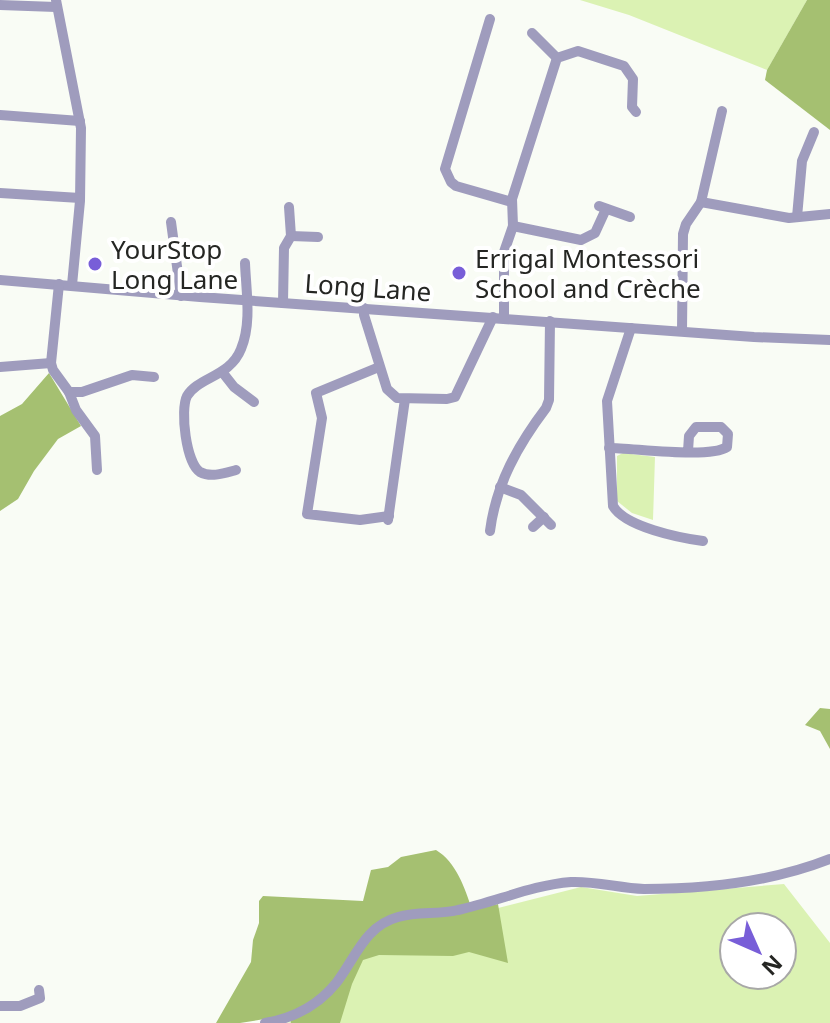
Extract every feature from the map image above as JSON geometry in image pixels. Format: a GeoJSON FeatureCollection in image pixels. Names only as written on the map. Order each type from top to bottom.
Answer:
{"type":"FeatureCollection","features":[{"type":"Feature","properties":{"kind":"street"},"geometry":{"type":"LineString","coordinates":[[0,5],[56,4],[80,121],[80,198],[72,285]]}},
{"type":"Feature","properties":{"kind":"street"},"geometry":{"type":"LineString","coordinates":[[490,19],[445,169],[456,186],[512,202]]}},
{"type":"Feature","properties":{"kind":"street"},"geometry":{"type":"LineString","coordinates":[[532,33],[557,58]]}},
{"type":"Feature","properties":{"kind":"street"},"geometry":{"type":"LineString","coordinates":[[557,58],[578,51],[624,66],[633,79],[632,107],[636,112]]}},
{"type":"Feature","properties":{"kind":"street"},"geometry":{"type":"LineString","coordinates":[[364,308],[379,367],[389,392],[405,399],[455,397],[498,317],[504,252],[513,226],[512,202],[557,58]]}},
{"type":"Feature","properties":{"kind":"street"},"geometry":{"type":"LineString","coordinates":[[682,331],[683,234],[701,202],[722,111]]}},
{"type":"Feature","properties":{"kind":"street"},"geometry":{"type":"LineString","coordinates":[[0,115],[80,121]]}},
{"type":"Feature","properties":{"kind":"street"},"geometry":{"type":"LineString","coordinates":[[797,217],[802,161],[814,132]]}},
{"type":"Feature","properties":{"kind":"street"},"geometry":{"type":"LineString","coordinates":[[0,193],[80,198]]}},
{"type":"Feature","properties":{"kind":"street"},"geometry":{"type":"LineString","coordinates":[[701,202],[797,217],[830,214]]}},
{"type":"Feature","properties":{"kind":"street"},"geometry":{"type":"LineString","coordinates":[[283,303],[284,248],[291,236],[289,207]]}},
{"type":"Feature","properties":{"kind":"street"},"geometry":{"type":"LineString","coordinates":[[513,226],[581,240],[595,233],[603,207],[630,217]]}},
{"type":"Feature","properties":{"kind":"street"},"geometry":{"type":"LineString","coordinates":[[171,222],[181,296]]}},
{"type":"Feature","properties":{"kind":"street"},"geometry":{"type":"LineString","coordinates":[[291,236],[318,237]]}},
{"type":"Feature","properties":{"kind":"street"},"geometry":{"type":"LineString","coordinates":[[236,470],[214,475],[196,469],[185,427],[185,404],[190,392],[223,373],[243,345],[247,300],[245,263]]}},
{"type":"Feature","properties":{"kind":"street","name":"Long Lane"},"geometry":{"type":"LineString","coordinates":[[0,280],[181,296],[830,340]]}},
{"type":"Feature","properties":{"kind":"street"},"geometry":{"type":"LineString","coordinates":[[59,284],[51,363],[76,410],[95,436],[97,470]]}},
{"type":"Feature","properties":{"kind":"street"},"geometry":{"type":"LineString","coordinates":[[490,531],[500,487],[515,454],[549,400],[550,321]]}},
{"type":"Feature","properties":{"kind":"street"},"geometry":{"type":"LineString","coordinates":[[631,328],[608,395],[611,499],[619,515],[664,532],[703,541]]}},
{"type":"Feature","properties":{"kind":"street"},"geometry":{"type":"LineString","coordinates":[[0,367],[51,363]]}},
{"type":"Feature","properties":{"kind":"street"},"geometry":{"type":"LineString","coordinates":[[379,367],[313,391],[322,418],[307,514],[360,520],[388,518],[405,399]]}},
{"type":"Feature","properties":{"kind":"street"},"geometry":{"type":"LineString","coordinates":[[223,373],[234,387],[254,402]]}},
{"type":"Feature","properties":{"kind":"street"},"geometry":{"type":"LineString","coordinates":[[69,392],[82,392],[132,375],[154,377]]}},
{"type":"Feature","properties":{"kind":"street"},"geometry":{"type":"LineString","coordinates":[[609,448],[688,451]]}},
{"type":"Feature","properties":{"kind":"street"},"geometry":{"type":"LineString","coordinates":[[500,487],[521,495],[547,521],[533,527]]}},
{"type":"Feature","properties":{"kind":"street"},"geometry":{"type":"LineString","coordinates":[[265,1023],[294,1016],[324,996],[341,977],[366,937],[380,924],[393,918],[407,914],[456,911],[559,883],[587,882],[644,889],[692,887],[763,878],[830,859]]}},
{"type":"Feature","properties":{"kind":"street"},"geometry":{"type":"LineString","coordinates":[[0,1006],[20,1006],[40,998],[39,990]]}},
{"type":"Feature","properties":{"kind":"green space"},"geometry":{"type":"Polygon","coordinates":[[[580,0],[807,0],[767,70],[629,15],[580,0]]]}},
{"type":"Feature","properties":{"kind":"green space"},"geometry":{"type":"Polygon","coordinates":[[[807,0],[830,0],[830,130],[765,80],[767,70],[807,0]]]}},
{"type":"Feature","properties":{"kind":"green space"},"geometry":{"type":"Polygon","coordinates":[[[49,373],[81,426],[58,439],[18,499],[0,511],[0,416],[22,404],[49,373]]]}},
{"type":"Feature","properties":{"kind":"green space"},"geometry":{"type":"Polygon","coordinates":[[[623,453],[655,457],[653,520],[632,513],[617,501],[617,456],[623,453]]]}},
{"type":"Feature","properties":{"kind":"green space"},"geometry":{"type":"Polygon","coordinates":[[[820,708],[830,709],[830,749],[820,731],[805,725],[820,708]]]}},
{"type":"Feature","properties":{"kind":"green space"},"geometry":{"type":"Polygon","coordinates":[[[436,850],[454,868],[472,910],[498,904],[508,963],[469,952],[453,956],[379,955],[363,960],[340,1023],[291,1023],[289,1015],[240,1023],[216,1023],[251,962],[253,940],[259,923],[259,901],[263,896],[363,901],[371,870],[388,867],[401,857],[436,850]]]}},
{"type":"Feature","properties":{"kind":"green space"},"geometry":{"type":"Polygon","coordinates":[[[784,884],[830,943],[830,1023],[285,1023],[292,1022],[371,940],[581,887],[637,896],[784,884]]]}},
{"type":"Feature","properties":{"kind":"place","name":"YourStop Long Lane"},"geometry":{"type":"Point","coordinates":[95,264]}},
{"type":"Feature","properties":{"kind":"place","name":"Errigal Montessori School and Crèche"},"geometry":{"type":"Point","coordinates":[459,273]}}]}
